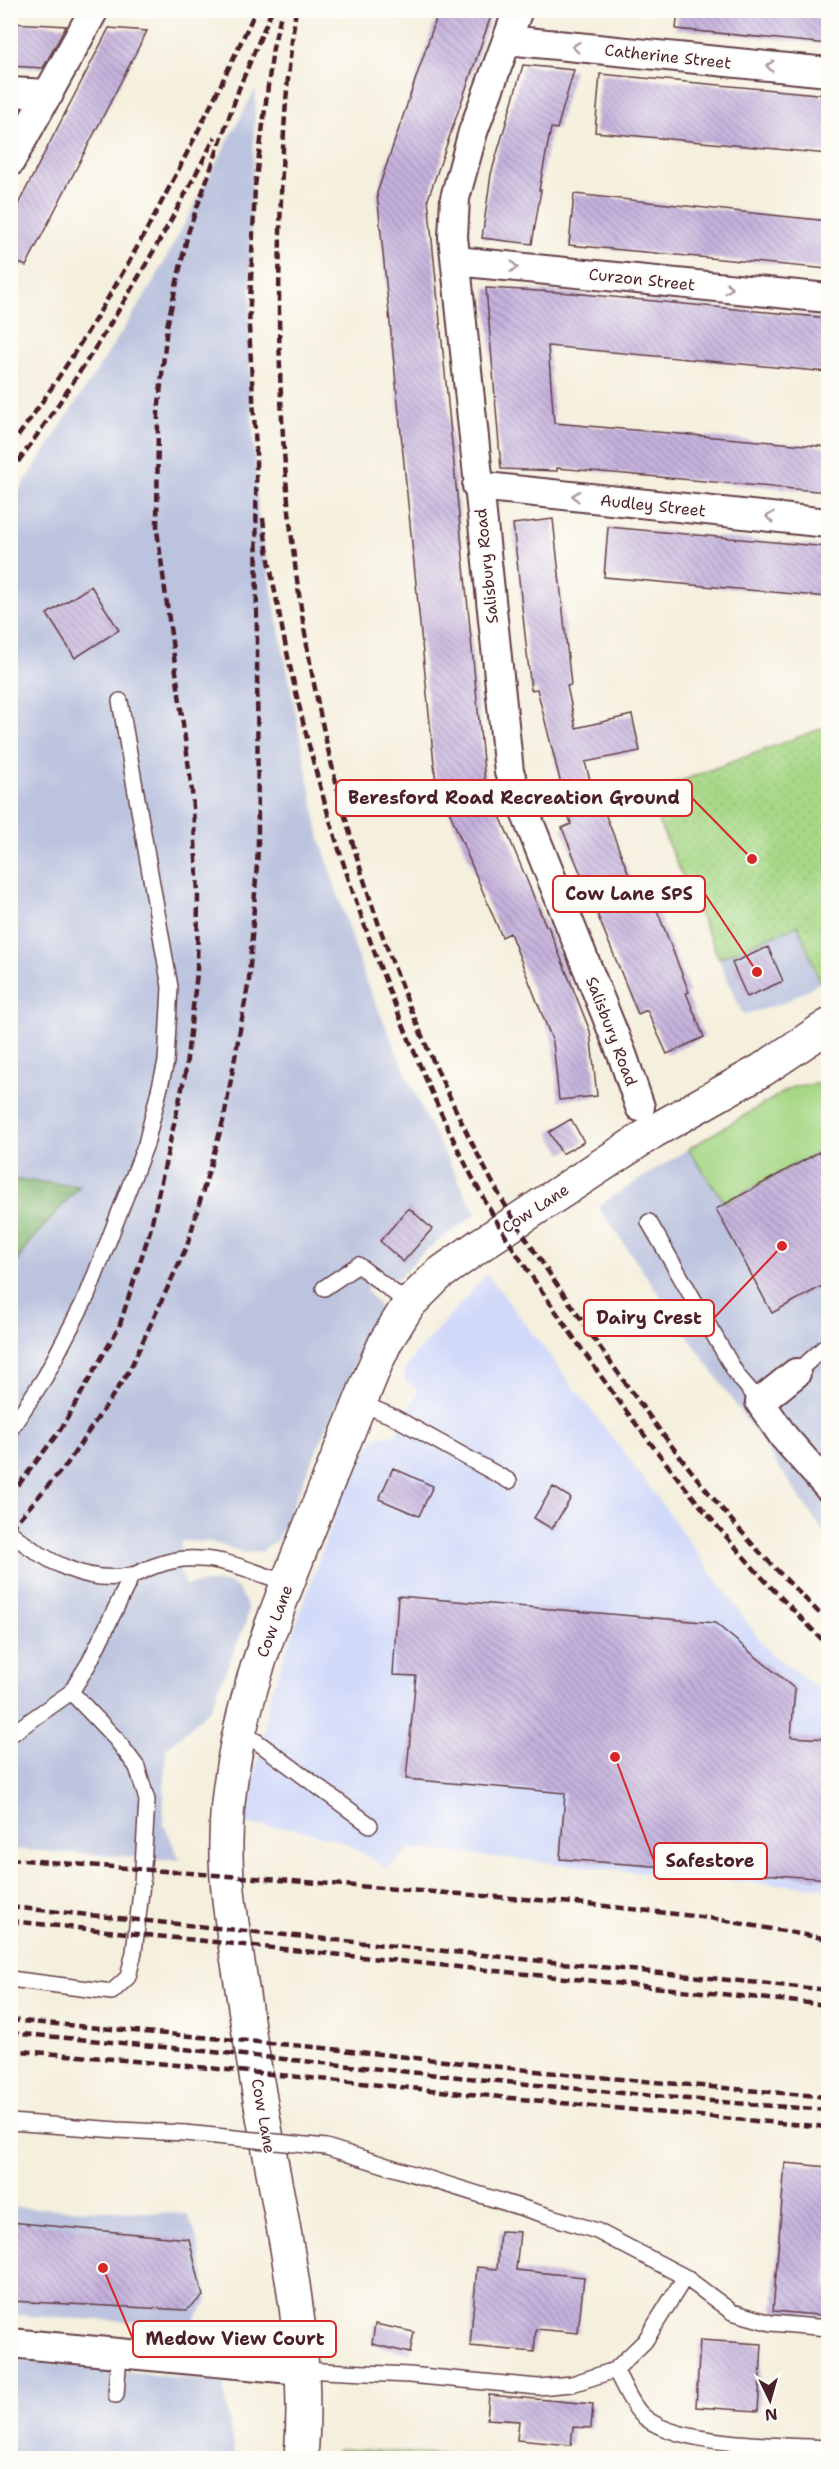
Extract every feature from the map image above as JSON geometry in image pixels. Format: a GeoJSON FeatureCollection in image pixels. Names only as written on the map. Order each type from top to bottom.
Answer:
{"type":"FeatureCollection","features":[{"type":"Feature","properties":{"kind":"street"},"geometry":{"type":"LineString","coordinates":[[10,162],[94,10]]}},
{"type":"Feature","properties":{"kind":"street","name":"Salisbury Road"},"geometry":{"type":"LineString","coordinates":[[518,10],[473,132],[455,198],[453,237],[477,486],[509,772],[623,1057],[640,1107]]}},
{"type":"Feature","properties":{"kind":"street","name":"Catherine Street"},"geometry":{"type":"LineString","coordinates":[[507,40],[828,72]]}},
{"type":"Feature","properties":{"kind":"street"},"geometry":{"type":"LineString","coordinates":[[10,92],[49,94]]}},
{"type":"Feature","properties":{"kind":"street","name":"Curzon Street"},"geometry":{"type":"LineString","coordinates":[[456,261],[828,298]]}},
{"type":"Feature","properties":{"kind":"street","name":"Audley Street"},"geometry":{"type":"LineString","coordinates":[[477,486],[828,523]]}},
{"type":"Feature","properties":{"kind":"street","name":"Cow Lane"},"geometry":{"type":"LineString","coordinates":[[301,2458],[302,2370],[291,2264],[252,2049],[229,1900],[226,1844],[227,1805],[250,1691],[288,1583],[386,1341],[409,1304],[438,1275],[483,1243],[654,1131],[762,1070],[828,1026]]}},
{"type":"Feature","properties":{"kind":"street"},"geometry":{"type":"LineString","coordinates":[[796,1373],[760,1402],[783,1437],[828,1487]]}},
{"type":"Feature","properties":{"kind":"street"},"geometry":{"type":"LineString","coordinates":[[10,2343],[302,2370]]}},
{"type":"Feature","properties":{"kind":"lane"},"geometry":{"type":"LineString","coordinates":[[10,1430],[45,1377],[87,1296],[146,1144],[166,1062],[170,987],[120,701]]}},
{"type":"Feature","properties":{"kind":"lane"},"geometry":{"type":"LineString","coordinates":[[649,1222],[737,1375],[760,1402]]}},
{"type":"Feature","properties":{"kind":"lane"},"geometry":{"type":"LineString","coordinates":[[324,1288],[358,1265],[409,1304]]}},
{"type":"Feature","properties":{"kind":"lane"},"geometry":{"type":"LineString","coordinates":[[796,1373],[828,1344]]}},
{"type":"Feature","properties":{"kind":"lane"},"geometry":{"type":"LineString","coordinates":[[360,1403],[394,1417],[509,1481]]}},
{"type":"Feature","properties":{"kind":"lane"},"geometry":{"type":"LineString","coordinates":[[10,1532],[29,1548],[81,1574],[108,1577],[132,1575],[180,1559],[199,1558],[217,1560],[288,1583]]}},
{"type":"Feature","properties":{"kind":"lane"},"geometry":{"type":"LineString","coordinates":[[10,1735],[71,1692],[89,1663],[132,1575]]}},
{"type":"Feature","properties":{"kind":"lane"},"geometry":{"type":"LineString","coordinates":[[10,1979],[112,1992],[128,1977],[134,1952],[142,1883],[147,1800],[137,1767],[116,1739],[71,1692]]}},
{"type":"Feature","properties":{"kind":"lane"},"geometry":{"type":"LineString","coordinates":[[240,1734],[256,1741],[370,1825]]}},
{"type":"Feature","properties":{"kind":"lane"},"geometry":{"type":"LineString","coordinates":[[10,2122],[185,2133],[326,2147],[597,2231],[685,2277],[732,2312],[771,2324],[828,2328]]}},
{"type":"Feature","properties":{"kind":"lane"},"geometry":{"type":"LineString","coordinates":[[302,2370],[409,2375],[486,2384],[538,2387],[572,2384],[615,2370],[645,2341],[685,2277]]}},
{"type":"Feature","properties":{"kind":"lane"},"geometry":{"type":"LineString","coordinates":[[116,2396],[119,2354]]}},
{"type":"Feature","properties":{"kind":"lane"},"geometry":{"type":"LineString","coordinates":[[615,2370],[640,2413],[663,2429],[696,2438],[828,2448]]}},
{"type":"Feature","properties":{"kind":"shaded area"},"geometry":{"type":"Polygon","coordinates":[[[256,88],[251,209],[250,387],[259,525],[320,839],[365,979],[424,1114],[476,1214],[422,1253],[397,1280],[383,1271],[366,1290],[380,1307],[276,1542],[262,1551],[245,1553],[211,1542],[181,1541],[180,1574],[184,1578],[185,1585],[215,1582],[231,1584],[239,1590],[248,1608],[246,1622],[210,1709],[166,1749],[163,1822],[180,1860],[11,1849],[10,505],[152,285],[256,88]]]}},
{"type":"Feature","properties":{"kind":"shaded area"},"geometry":{"type":"Polygon","coordinates":[[[798,926],[819,983],[783,1003],[743,1015],[719,959],[798,926]]]}},
{"type":"Feature","properties":{"kind":"shaded area"},"geometry":{"type":"Polygon","coordinates":[[[828,1083],[828,1538],[598,1206],[794,1086],[828,1083]]]}},
{"type":"Feature","properties":{"kind":"shaded area"},"geometry":{"type":"Polygon","coordinates":[[[487,1274],[632,1463],[769,1652],[828,1696],[828,1888],[683,1877],[410,1848],[387,1869],[346,1843],[294,1828],[245,1825],[271,1693],[342,1496],[371,1443],[378,1436],[395,1435],[418,1391],[405,1380],[405,1370],[415,1354],[487,1274]]]}},
{"type":"Feature","properties":{"kind":"shaded area"},"geometry":{"type":"Polygon","coordinates":[[[10,2207],[187,2214],[196,2235],[208,2302],[190,2325],[11,2315],[10,2207]]]}},
{"type":"Feature","properties":{"kind":"shaded area"},"geometry":{"type":"Polygon","coordinates":[[[11,2359],[223,2383],[235,2458],[11,2458],[11,2359]]]}},
{"type":"Feature","properties":{"kind":"green space"},"geometry":{"type":"Polygon","coordinates":[[[828,726],[828,978],[820,982],[798,925],[719,958],[646,794],[828,726]]]}},
{"type":"Feature","properties":{"kind":"green space"},"geometry":{"type":"Polygon","coordinates":[[[828,1083],[828,1147],[725,1203],[688,1149],[794,1086],[828,1083]]]}},
{"type":"Feature","properties":{"kind":"green space"},"geometry":{"type":"Polygon","coordinates":[[[11,1179],[80,1186],[28,1244],[11,1271],[11,1179]]]}},
{"type":"Feature","properties":{"kind":"green space"},"geometry":{"type":"Polygon","coordinates":[[[338,2449],[513,2458],[339,2458],[338,2449]]]}},
{"type":"Feature","properties":{"kind":"building"},"geometry":{"type":"Polygon","coordinates":[[[439,10],[493,10],[428,199],[487,802],[493,799],[590,1031],[597,1096],[559,1100],[553,1042],[510,933],[502,937],[446,804],[438,804],[377,193],[439,10]]]}},
{"type":"Feature","properties":{"kind":"building"},"geometry":{"type":"Polygon","coordinates":[[[678,10],[828,10],[828,44],[676,29],[678,10]]]}},
{"type":"Feature","properties":{"kind":"building"},"geometry":{"type":"Polygon","coordinates":[[[10,23],[66,26],[43,68],[10,66],[10,23]]]}},
{"type":"Feature","properties":{"kind":"building"},"geometry":{"type":"Polygon","coordinates":[[[109,28],[147,31],[26,266],[10,259],[10,220],[109,28]]]}},
{"type":"Feature","properties":{"kind":"building"},"geometry":{"type":"Polygon","coordinates":[[[523,65],[574,70],[557,129],[551,128],[539,190],[541,190],[532,244],[482,238],[491,174],[523,65]]]}},
{"type":"Feature","properties":{"kind":"building"},"geometry":{"type":"Polygon","coordinates":[[[600,74],[828,95],[828,154],[595,132],[600,74]]]}},
{"type":"Feature","properties":{"kind":"building"},"geometry":{"type":"Polygon","coordinates":[[[574,194],[828,221],[828,269],[569,245],[574,194]]]}},
{"type":"Feature","properties":{"kind":"building"},"geometry":{"type":"Polygon","coordinates":[[[486,288],[572,293],[828,318],[828,372],[548,346],[554,423],[828,447],[828,492],[557,468],[557,471],[501,469],[486,288]]]}},
{"type":"Feature","properties":{"kind":"building"},"geometry":{"type":"Polygon","coordinates":[[[553,519],[571,685],[567,686],[576,728],[632,715],[640,751],[585,762],[599,813],[604,811],[641,905],[653,900],[704,1037],[667,1054],[647,1010],[638,1014],[562,828],[571,824],[537,689],[531,690],[513,524],[553,519]]]}},
{"type":"Feature","properties":{"kind":"building"},"geometry":{"type":"Polygon","coordinates":[[[608,527],[828,547],[828,597],[604,577],[608,527]]]}},
{"type":"Feature","properties":{"kind":"building"},"geometry":{"type":"Polygon","coordinates":[[[91,586],[119,630],[75,658],[47,614],[91,586]]]}},
{"type":"Feature","properties":{"kind":"building"},"geometry":{"type":"Polygon","coordinates":[[[768,947],[783,981],[747,997],[732,963],[768,947]]]}},
{"type":"Feature","properties":{"kind":"building"},"geometry":{"type":"Polygon","coordinates":[[[571,1119],[584,1142],[562,1154],[549,1132],[571,1119]]]}},
{"type":"Feature","properties":{"kind":"building"},"geometry":{"type":"Polygon","coordinates":[[[828,1147],[828,1283],[772,1313],[716,1209],[828,1147]]]}},
{"type":"Feature","properties":{"kind":"building"},"geometry":{"type":"Polygon","coordinates":[[[409,1208],[432,1229],[403,1262],[380,1241],[409,1208]]]}},
{"type":"Feature","properties":{"kind":"building"},"geometry":{"type":"Polygon","coordinates":[[[393,1468],[433,1486],[419,1516],[379,1499],[393,1468]]]}},
{"type":"Feature","properties":{"kind":"building"},"geometry":{"type":"Polygon","coordinates":[[[553,1487],[571,1498],[552,1529],[534,1518],[553,1487]]]}},
{"type":"Feature","properties":{"kind":"building"},"geometry":{"type":"Polygon","coordinates":[[[398,1596],[715,1623],[795,1689],[791,1737],[828,1739],[828,1879],[560,1859],[565,1793],[406,1779],[416,1676],[393,1675],[398,1596]]]}},
{"type":"Feature","properties":{"kind":"building"},"geometry":{"type":"Polygon","coordinates":[[[785,2163],[828,2167],[828,2316],[773,2311],[785,2163]]]}},
{"type":"Feature","properties":{"kind":"building"},"geometry":{"type":"Polygon","coordinates":[[[10,2222],[189,2239],[203,2296],[187,2310],[10,2301],[10,2222]]]}},
{"type":"Feature","properties":{"kind":"building"},"geometry":{"type":"Polygon","coordinates":[[[500,2231],[520,2232],[516,2270],[584,2277],[578,2333],[536,2329],[534,2352],[470,2346],[477,2267],[497,2269],[500,2231]]]}},
{"type":"Feature","properties":{"kind":"building"},"geometry":{"type":"Polygon","coordinates":[[[375,2324],[414,2332],[410,2353],[372,2344],[375,2324]]]}},
{"type":"Feature","properties":{"kind":"building"},"geometry":{"type":"Polygon","coordinates":[[[700,2340],[762,2344],[758,2411],[696,2407],[700,2340]]]}},
{"type":"Feature","properties":{"kind":"building"},"geometry":{"type":"Polygon","coordinates":[[[489,2395],[593,2404],[591,2428],[573,2427],[571,2445],[517,2440],[519,2421],[487,2419],[489,2395]]]}},
{"type":"Feature","properties":{"kind":"railway"},"geometry":{"type":"LineString","coordinates":[[10,447],[80,343],[144,235],[202,123],[256,10]]}},
{"type":"Feature","properties":{"kind":"railway"},"geometry":{"type":"LineString","coordinates":[[10,1496],[61,1429],[119,1327],[150,1231],[185,1075],[197,973],[198,893],[192,791],[157,530],[158,414],[167,326],[188,233],[240,86],[272,10]]}},
{"type":"Feature","properties":{"kind":"railway"},"geometry":{"type":"LineString","coordinates":[[10,1529],[67,1464],[129,1371],[187,1246],[224,1118],[249,980],[258,849],[256,450],[249,327],[255,186],[273,48],[282,10]]}},
{"type":"Feature","properties":{"kind":"railway"},"geometry":{"type":"LineString","coordinates":[[296,10],[285,119],[280,229],[281,397],[287,492],[298,585],[313,676],[332,768],[357,858],[387,947],[422,1036],[471,1141],[513,1218],[602,1350],[686,1464],[754,1546],[828,1622]]}},
{"type":"Feature","properties":{"kind":"railway"},"geometry":{"type":"LineString","coordinates":[[10,473],[39,433],[119,309],[169,224],[215,137]]}},
{"type":"Feature","properties":{"kind":"railway"},"geometry":{"type":"LineString","coordinates":[[263,518],[283,633],[305,731],[332,827],[380,968],[430,1089],[464,1161],[514,1250],[625,1409],[719,1528],[764,1580],[828,1646]]}},
{"type":"Feature","properties":{"kind":"railway"},"geometry":{"type":"LineString","coordinates":[[10,1859],[588,1904],[710,1918],[828,1939]]}},
{"type":"Feature","properties":{"kind":"railway"},"geometry":{"type":"LineString","coordinates":[[10,1907],[828,1990]]}},
{"type":"Feature","properties":{"kind":"railway"},"geometry":{"type":"LineString","coordinates":[[10,1921],[828,2005]]}},
{"type":"Feature","properties":{"kind":"railway"},"geometry":{"type":"LineString","coordinates":[[10,2020],[314,2047],[574,2075],[828,2097]]}},
{"type":"Feature","properties":{"kind":"railway"},"geometry":{"type":"LineString","coordinates":[[10,2033],[623,2093],[828,2110]]}},
{"type":"Feature","properties":{"kind":"railway"},"geometry":{"type":"LineString","coordinates":[[10,2050],[828,2127]]}},
{"type":"Feature","properties":{"kind":"place","name":"Beresford Road Recreation Ground"},"geometry":{"type":"Point","coordinates":[752,859]}},
{"type":"Feature","properties":{"kind":"place","name":"Cow Lane SPS"},"geometry":{"type":"Point","coordinates":[757,972]}},
{"type":"Feature","properties":{"kind":"place","name":"Dairy Crest"},"geometry":{"type":"Point","coordinates":[782,1246]}},
{"type":"Feature","properties":{"kind":"place","name":"Safestore"},"geometry":{"type":"Point","coordinates":[615,1757]}},
{"type":"Feature","properties":{"kind":"place","name":"Medow View Court"},"geometry":{"type":"Point","coordinates":[103,2268]}}]}
